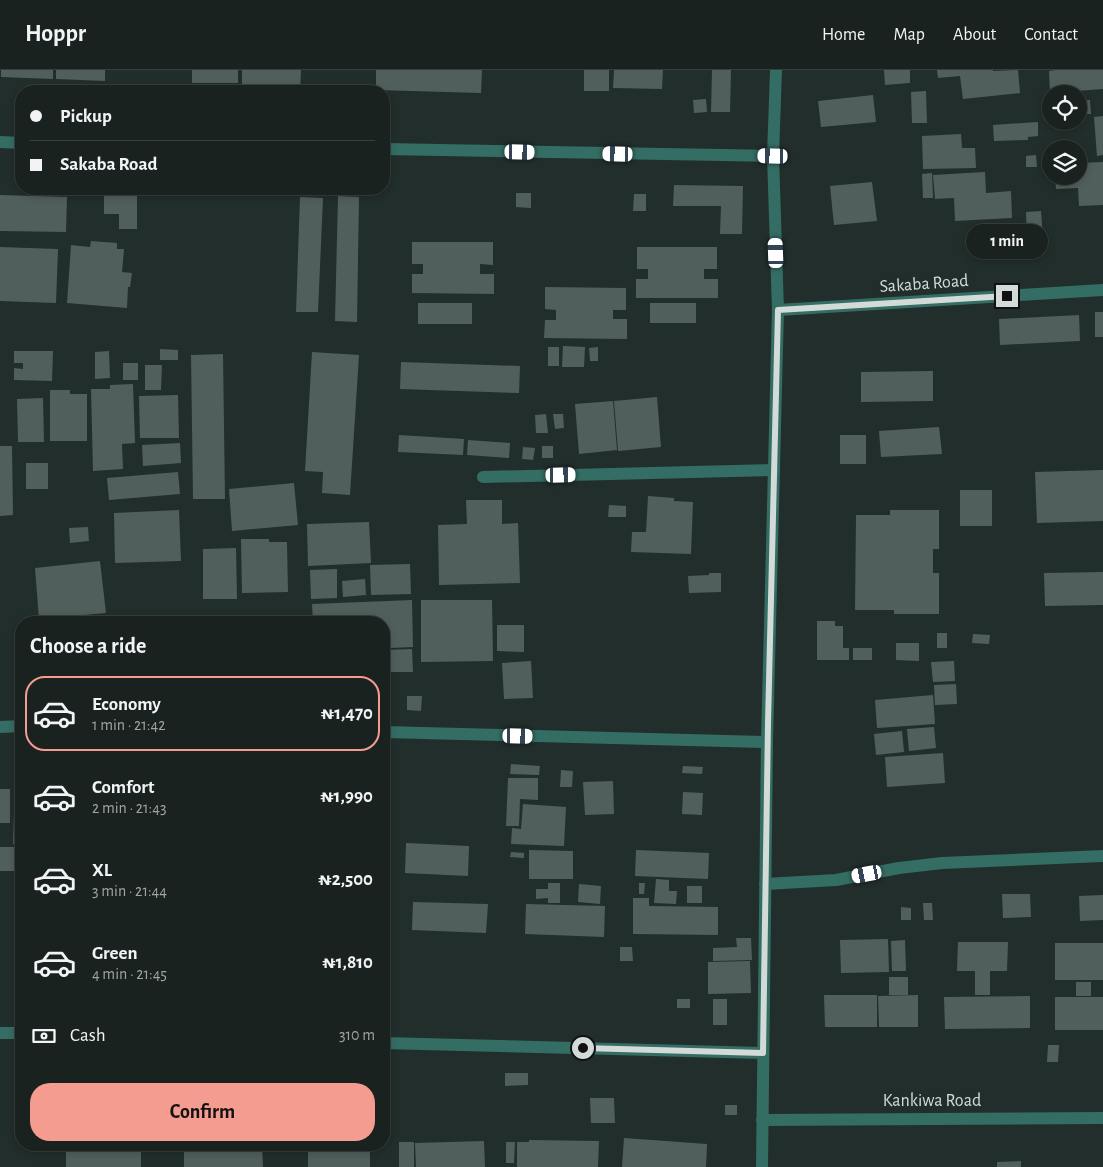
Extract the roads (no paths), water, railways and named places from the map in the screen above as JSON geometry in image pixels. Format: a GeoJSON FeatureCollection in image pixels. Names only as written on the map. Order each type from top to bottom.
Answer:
{"type":"FeatureCollection","features":[{"type":"Feature","properties":{"kind":"street"},"geometry":{"type":"LineString","coordinates":[[762,1167],[767,742],[778,310],[773,156],[776,70]]}},
{"type":"Feature","properties":{"kind":"street"},"geometry":{"type":"LineString","coordinates":[[0,142],[15,143]]}},
{"type":"Feature","properties":{"kind":"street"},"geometry":{"type":"LineString","coordinates":[[390,149],[773,156]]}},
{"type":"Feature","properties":{"kind":"street","name":"Sakaba Road"},"geometry":{"type":"LineString","coordinates":[[778,310],[1103,290]]}},
{"type":"Feature","properties":{"kind":"street"},"geometry":{"type":"LineString","coordinates":[[483,477],[774,470]]}},
{"type":"Feature","properties":{"kind":"street"},"geometry":{"type":"LineString","coordinates":[[0,727],[15,726]]}},
{"type":"Feature","properties":{"kind":"street"},"geometry":{"type":"LineString","coordinates":[[390,732],[767,742]]}},
{"type":"Feature","properties":{"kind":"street"},"geometry":{"type":"LineString","coordinates":[[765,884],[836,880],[899,868],[942,863],[1103,856]]}},
{"type":"Feature","properties":{"kind":"street"},"geometry":{"type":"LineString","coordinates":[[0,1033],[15,1033]]}},
{"type":"Feature","properties":{"kind":"street"},"geometry":{"type":"LineString","coordinates":[[390,1043],[763,1053]]}},
{"type":"Feature","properties":{"kind":"street","name":"Kankiwa Road"},"geometry":{"type":"LineString","coordinates":[[762,1120],[1103,1118]]}}]}
